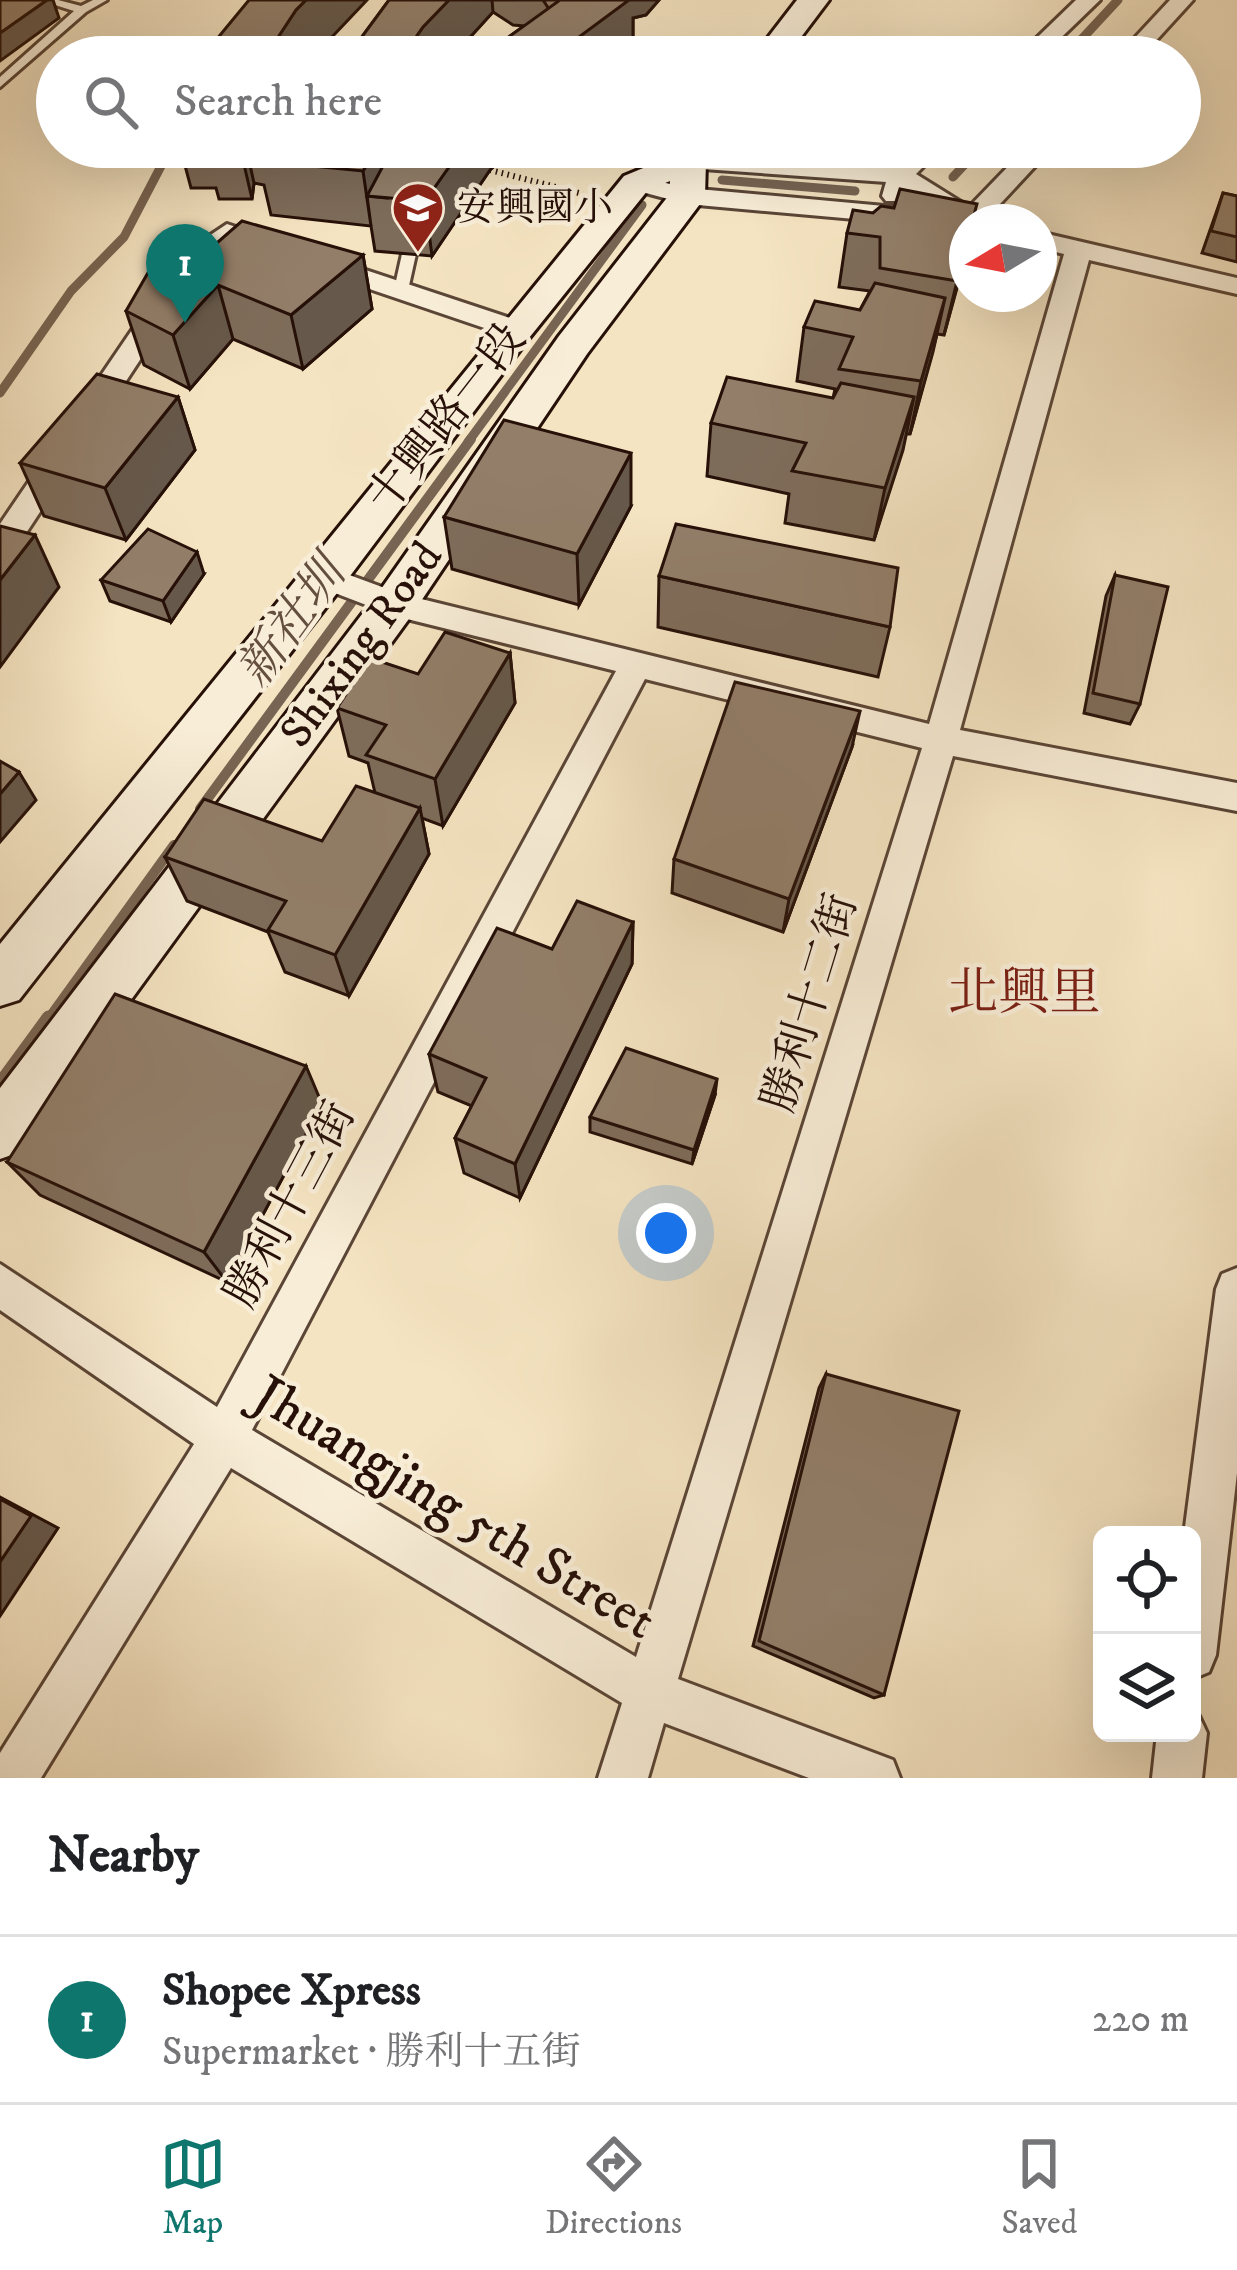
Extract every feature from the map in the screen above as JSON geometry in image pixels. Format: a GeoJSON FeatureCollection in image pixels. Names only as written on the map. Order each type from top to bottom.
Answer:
{"type":"FeatureCollection","features":[{"type":"Feature","properties":{"kind":"street"},"geometry":{"type":"LineString","coordinates":[[785,36],[813,0]]}},
{"type":"Feature","properties":{"kind":"street"},"geometry":{"type":"LineString","coordinates":[[1050,36],[1089,0]]}},
{"type":"Feature","properties":{"kind":"street"},"geometry":{"type":"LineString","coordinates":[[1148,36],[1182,0]]}},
{"type":"Feature","properties":{"kind":"street"},"geometry":{"type":"LineString","coordinates":[[692,168],[900,175],[949,205]]}},
{"type":"Feature","properties":{"kind":"street"},"geometry":{"type":"LineString","coordinates":[[692,168],[891,214],[949,219]]}},
{"type":"Feature","properties":{"kind":"street","name":"十興路一段"},"geometry":{"type":"LineString","coordinates":[[0,983],[325,577],[515,329],[628,193],[692,168]]}},
{"type":"Feature","properties":{"kind":"street","name":"Shixing Road"},"geometry":{"type":"LineString","coordinates":[[0,1133],[395,604],[692,168]]}},
{"type":"Feature","properties":{"kind":"street"},"geometry":{"type":"LineString","coordinates":[[891,214],[900,175],[908,168]]}},
{"type":"Feature","properties":{"kind":"street"},"geometry":{"type":"LineString","coordinates":[[989,204],[1022,168]]}},
{"type":"Feature","properties":{"kind":"street"},"geometry":{"type":"LineString","coordinates":[[0,548],[194,258],[227,232],[515,329]]}},
{"type":"Feature","properties":{"kind":"street"},"geometry":{"type":"LineString","coordinates":[[1057,246],[1237,286]]}},
{"type":"Feature","properties":{"kind":"street","name":"勝利十二街"},"geometry":{"type":"LineString","coordinates":[[623,1778],[941,740],[1078,252]]}},
{"type":"Feature","properties":{"kind":"street"},"geometry":{"type":"LineString","coordinates":[[325,577],[395,604],[941,740],[1237,796]]}},
{"type":"Feature","properties":{"kind":"street","name":"勝利十三街"},"geometry":{"type":"LineString","coordinates":[[13,1778],[224,1438],[634,666]]}},
{"type":"Feature","properties":{"kind":"street","name":"Jhuangjing 5th Street"},"geometry":{"type":"LineString","coordinates":[[0,1286],[224,1438],[650,1694],[875,1778]]}},
{"type":"Feature","properties":{"kind":"street"},"geometry":{"type":"LineString","coordinates":[[1194,1634],[1237,1289]]}},
{"type":"Feature","properties":{"kind":"street"},"geometry":{"type":"LineString","coordinates":[[1177,1778],[1181,1742]]}},
{"type":"Feature","properties":{"kind":"lane"},"geometry":{"type":"LineString","coordinates":[[45,0],[82,10]]}},
{"type":"Feature","properties":{"kind":"lane"},"geometry":{"type":"LineString","coordinates":[[53,36],[101,0]]}},
{"type":"Feature","properties":{"kind":"lane"},"geometry":{"type":"LineString","coordinates":[[0,83],[36,51]]}},
{"type":"Feature","properties":{"kind":"lane"},"geometry":{"type":"LineString","coordinates":[[400,290],[409,254]]}},
{"type":"Feature","properties":{"kind":"path"},"geometry":{"type":"LineString","coordinates":[[490,170],[628,193]]}},
{"type":"Feature","properties":{"kind":"building"},"geometry":{"type":"Polygon","coordinates":[[[0,0],[47,0],[0,33],[0,0]]]}},
{"type":"Feature","properties":{"kind":"building"},"geometry":{"type":"Polygon","coordinates":[[[249,0],[306,0],[279,36],[219,36],[249,0]]]}},
{"type":"Feature","properties":{"kind":"building"},"geometry":{"type":"Polygon","coordinates":[[[389,0],[449,0],[417,36],[362,36],[389,0]]]}},
{"type":"Feature","properties":{"kind":"building"},"geometry":{"type":"Polygon","coordinates":[[[560,0],[629,0],[580,36],[510,36],[560,0]]]}},
{"type":"Feature","properties":{"kind":"building"},"geometry":{"type":"Polygon","coordinates":[[[382,168],[448,168],[425,201],[367,196],[382,168]]]}},
{"type":"Feature","properties":{"kind":"building"},"geometry":{"type":"Polygon","coordinates":[[[900,189],[977,204],[949,204],[949,280],[880,268],[880,237],[847,233],[853,210],[873,213],[881,206],[894,208],[900,189]]]}},
{"type":"Feature","properties":{"kind":"building"},"geometry":{"type":"Polygon","coordinates":[[[1223,193],[1237,196],[1237,237],[1211,231],[1223,193]]]}},
{"type":"Feature","properties":{"kind":"building"},"geometry":{"type":"Polygon","coordinates":[[[242,221],[363,255],[291,315],[218,285],[173,335],[126,311],[168,238],[210,249],[242,221]]]}},
{"type":"Feature","properties":{"kind":"building"},"geometry":{"type":"Polygon","coordinates":[[[875,283],[945,298],[921,381],[839,369],[853,337],[804,327],[815,301],[860,310],[875,283]]]}},
{"type":"Feature","properties":{"kind":"building"},"geometry":{"type":"Polygon","coordinates":[[[97,374],[178,397],[105,488],[20,463],[97,374]]]}},
{"type":"Feature","properties":{"kind":"building"},"geometry":{"type":"Polygon","coordinates":[[[727,377],[833,398],[841,383],[914,397],[885,488],[792,471],[806,443],[711,423],[727,377]]]}},
{"type":"Feature","properties":{"kind":"building"},"geometry":{"type":"Polygon","coordinates":[[[504,420],[631,453],[577,554],[444,517],[504,420]]]}},
{"type":"Feature","properties":{"kind":"building"},"geometry":{"type":"Polygon","coordinates":[[[676,524],[898,568],[890,627],[659,576],[676,524]]]}},
{"type":"Feature","properties":{"kind":"building"},"geometry":{"type":"Polygon","coordinates":[[[0,526],[35,535],[0,580],[0,526]]]}},
{"type":"Feature","properties":{"kind":"building"},"geometry":{"type":"Polygon","coordinates":[[[148,529],[197,552],[163,601],[101,580],[148,529]]]}},
{"type":"Feature","properties":{"kind":"building"},"geometry":{"type":"Polygon","coordinates":[[[1115,575],[1168,587],[1140,704],[1093,693],[1115,575]]]}},
{"type":"Feature","properties":{"kind":"building"},"geometry":{"type":"Polygon","coordinates":[[[445,632],[510,653],[435,779],[366,755],[386,725],[337,708],[370,658],[418,674],[445,632]]]}},
{"type":"Feature","properties":{"kind":"building"},"geometry":{"type":"Polygon","coordinates":[[[735,682],[860,711],[789,899],[674,859],[735,682]]]}},
{"type":"Feature","properties":{"kind":"building"},"geometry":{"type":"Polygon","coordinates":[[[0,761],[19,772],[0,794],[0,761]]]}},
{"type":"Feature","properties":{"kind":"building"},"geometry":{"type":"Polygon","coordinates":[[[356,786],[420,808],[335,955],[268,930],[286,901],[165,857],[204,799],[322,841],[356,786]]]}},
{"type":"Feature","properties":{"kind":"building"},"geometry":{"type":"Polygon","coordinates":[[[577,901],[633,922],[515,1164],[455,1138],[486,1078],[429,1054],[497,928],[552,949],[577,901]]]}},
{"type":"Feature","properties":{"kind":"building"},"geometry":{"type":"Polygon","coordinates":[[[115,994],[306,1066],[204,1252],[7,1162],[115,994]]]}},
{"type":"Feature","properties":{"kind":"building"},"geometry":{"type":"Polygon","coordinates":[[[626,1048],[717,1079],[694,1150],[590,1117],[626,1048]]]}},
{"type":"Feature","properties":{"kind":"building"},"geometry":{"type":"Polygon","coordinates":[[[826,1374],[959,1411],[884,1695],[759,1641],[826,1374]]]}},
{"type":"Feature","properties":{"kind":"building"},"geometry":{"type":"Polygon","coordinates":[[[0,1499],[31,1516],[0,1562],[0,1499]]]}},
{"type":"Feature","properties":{"kind":"waterway","name":"新社圳"},"geometry":{"type":"LineString","coordinates":[[1085,36],[1118,0]]}},
{"type":"Feature","properties":{"kind":"waterway","name":"新社圳"},"geometry":{"type":"LineString","coordinates":[[0,393],[71,291],[124,237],[160,168]]}},
{"type":"Feature","properties":{"kind":"waterway","name":"新社圳"},"geometry":{"type":"LineString","coordinates":[[953,177],[961,168]]}},
{"type":"Feature","properties":{"kind":"waterway","name":"新社圳"},"geometry":{"type":"LineString","coordinates":[[722,180],[855,191]]}},
{"type":"Feature","properties":{"kind":"waterway","name":"新社圳"},"geometry":{"type":"LineString","coordinates":[[468,442],[642,205]]}},
{"type":"Feature","properties":{"kind":"waterway","name":"新社圳"},"geometry":{"type":"LineString","coordinates":[[200,809],[471,439]]}},
{"type":"Feature","properties":{"kind":"waterway","name":"新社圳"},"geometry":{"type":"LineString","coordinates":[[47,1021],[174,845]]}},
{"type":"Feature","properties":{"kind":"waterway","name":"新社圳"},"geometry":{"type":"LineString","coordinates":[[0,1085],[49,1018]]}},
{"type":"Feature","properties":{"kind":"place","name":"安興國小"},"geometry":{"type":"Point","coordinates":[418,254]}},
{"type":"Feature","properties":{"kind":"place","name":"Shopee Xpress"},"geometry":{"type":"Point","coordinates":[185,323]}},
{"type":"Feature","properties":{"kind":"district","name":"北興里"},"geometry":{"type":"Point","coordinates":[1024,994]}}]}
